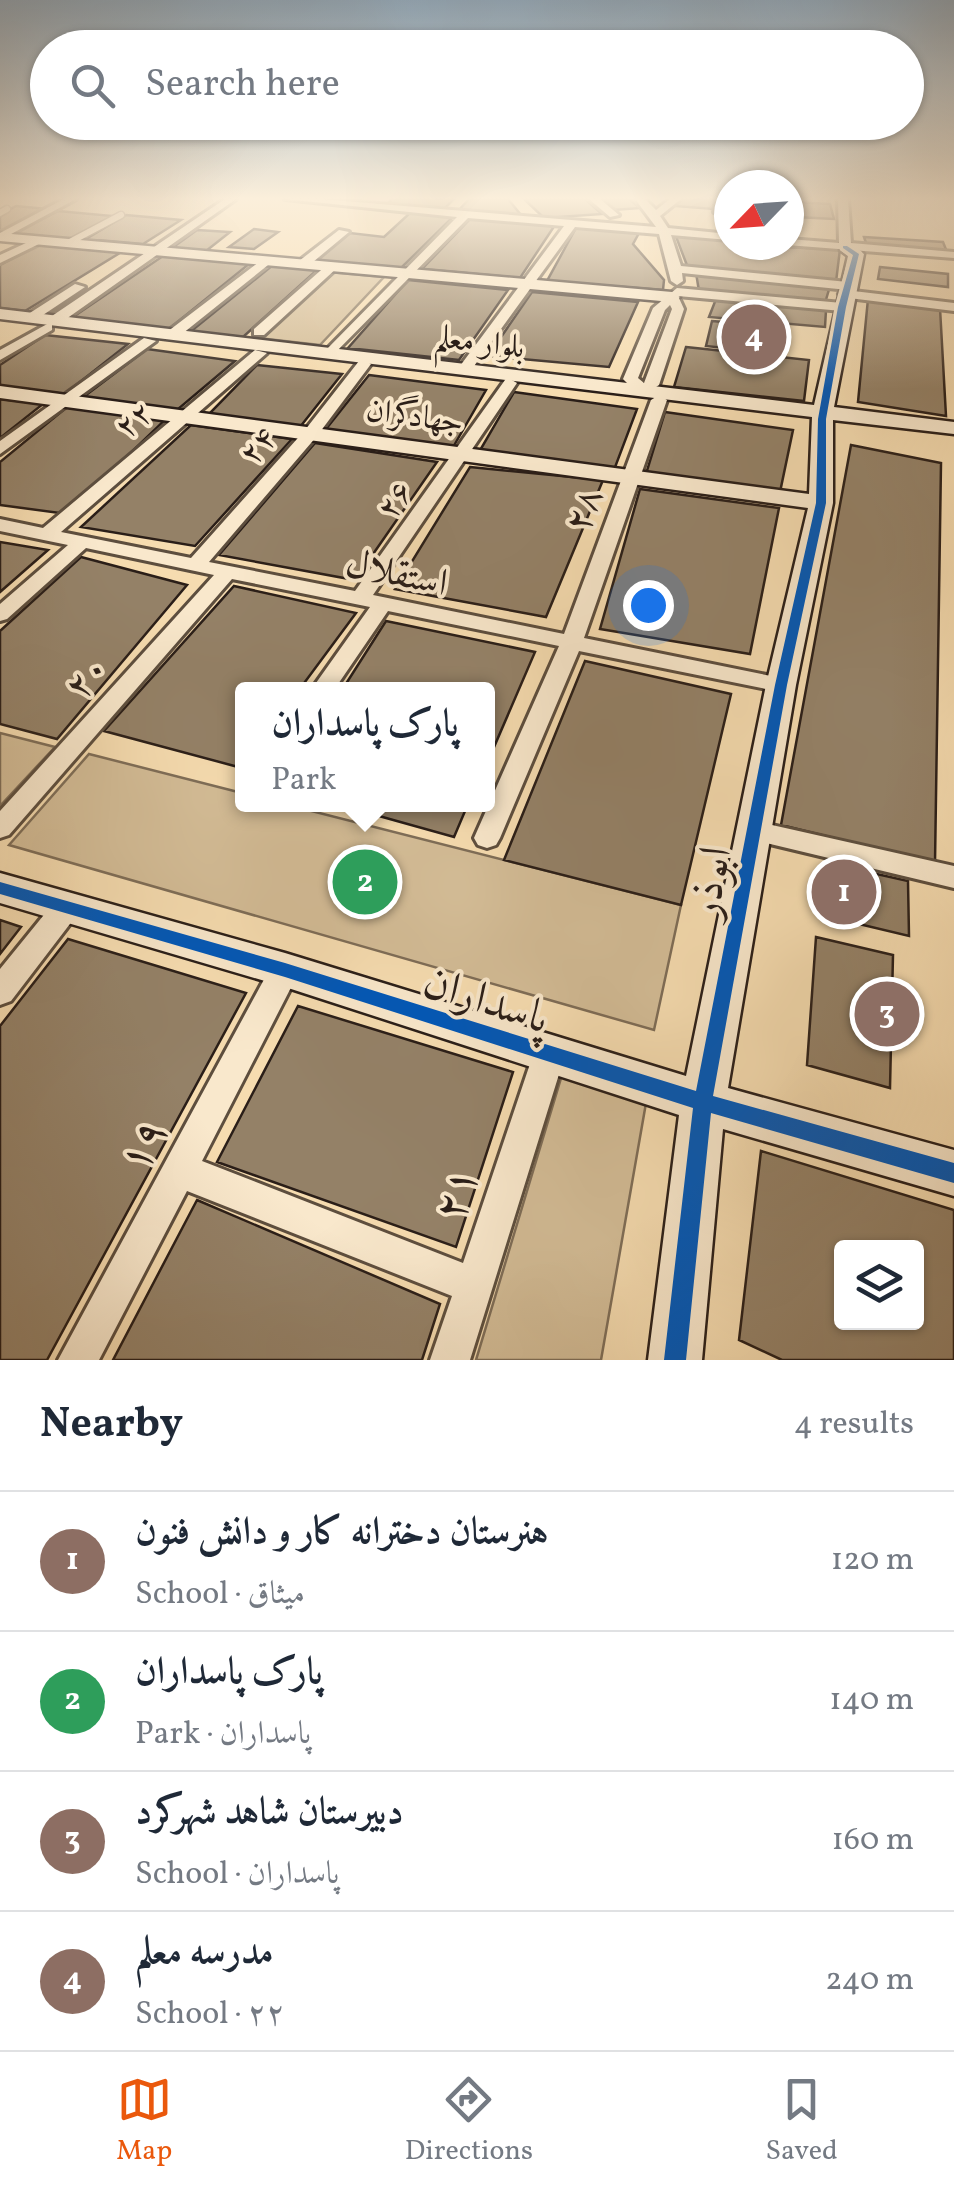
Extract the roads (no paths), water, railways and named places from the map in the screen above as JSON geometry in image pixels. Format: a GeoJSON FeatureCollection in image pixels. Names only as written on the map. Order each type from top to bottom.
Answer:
{"type":"FeatureCollection","features":[{"type":"Feature","properties":{"kind":"street"},"geometry":{"type":"LineString","coordinates":[[0,356],[30,323],[120,262]]}},
{"type":"Feature","properties":{"kind":"street"},"geometry":{"type":"LineString","coordinates":[[30,323],[143,262]]}},
{"type":"Feature","properties":{"kind":"street"},"geometry":{"type":"LineString","coordinates":[[172,335],[265,262]]}},
{"type":"Feature","properties":{"kind":"street"},"geometry":{"type":"LineString","coordinates":[[284,262],[674,294],[845,296]]}},
{"type":"Feature","properties":{"kind":"street"},"geometry":{"type":"LineString","coordinates":[[330,354],[415,262]]}},
{"type":"Feature","properties":{"kind":"street"},"geometry":{"type":"LineString","coordinates":[[464,370],[543,262]]}},
{"type":"Feature","properties":{"kind":"street"},"geometry":{"type":"LineString","coordinates":[[674,262],[678,309],[646,396],[630,379],[659,308],[674,294]]}},
{"type":"Feature","properties":{"kind":"street","name":"ابوذر"},"geometry":{"type":"LineString","coordinates":[[684,1356],[703,1102],[781,685],[821,503],[823,416],[854,262]]}},
{"type":"Feature","properties":{"kind":"street","name":"۲۲"},"geometry":{"type":"LineString","coordinates":[[46,535],[188,417],[332,267]]}},
{"type":"Feature","properties":{"kind":"street"},"geometry":{"type":"LineString","coordinates":[[676,269],[845,296],[954,306],[954,318]]}},
{"type":"Feature","properties":{"kind":"street","name":"بلوار معلم"},"geometry":{"type":"LineString","coordinates":[[0,314],[30,323],[149,340],[260,342],[300,354],[464,370],[646,396]]}},
{"type":"Feature","properties":{"kind":"street","name":"بلوار معلم"},"geometry":{"type":"LineString","coordinates":[[30,323],[172,335],[364,364],[954,432]]}},
{"type":"Feature","properties":{"kind":"street"},"geometry":{"type":"LineString","coordinates":[[0,449],[149,340]]}},
{"type":"Feature","properties":{"kind":"street","name":"۲۴"},"geometry":{"type":"LineString","coordinates":[[196,565],[311,433],[364,364]]}},
{"type":"Feature","properties":{"kind":"street","name":"۲۶"},"geometry":{"type":"LineString","coordinates":[[371,602],[510,382]]}},
{"type":"Feature","properties":{"kind":"street","name":"جهادگران"},"geometry":{"type":"LineString","coordinates":[[0,392],[821,503]]}},
{"type":"Feature","properties":{"kind":"street","name":"۲۸"},"geometry":{"type":"LineString","coordinates":[[572,642],[630,477],[646,396]]}},
{"type":"Feature","properties":{"kind":"street","name":"استقلال"},"geometry":{"type":"LineString","coordinates":[[0,525],[781,685]]}},
{"type":"Feature","properties":{"kind":"street"},"geometry":{"type":"LineString","coordinates":[[0,615],[82,542]]}},
{"type":"Feature","properties":{"kind":"street","name":"۲۰"},"geometry":{"type":"LineString","coordinates":[[0,828],[226,573]]}},
{"type":"Feature","properties":{"kind":"street"},"geometry":{"type":"LineString","coordinates":[[326,682],[371,602]]}},
{"type":"Feature","properties":{"kind":"street"},"geometry":{"type":"LineString","coordinates":[[487,838],[572,642]]}},
{"type":"Feature","properties":{"kind":"street"},"geometry":{"type":"LineString","coordinates":[[754,831],[954,877]]}},
{"type":"Feature","properties":{"kind":"street","name":"پاسداران"},"geometry":{"type":"LineString","coordinates":[[0,888],[284,970],[703,1102],[954,1172]]}},
{"type":"Feature","properties":{"kind":"street"},"geometry":{"type":"LineString","coordinates":[[0,992],[66,908]]}},
{"type":"Feature","properties":{"kind":"street","name":"۱۹"},"geometry":{"type":"LineString","coordinates":[[78,1360],[284,970]]}},
{"type":"Feature","properties":{"kind":"street","name":"۲۱"},"geometry":{"type":"LineString","coordinates":[[450,1360],[549,1055]]}},
{"type":"Feature","properties":{"kind":"street"},"geometry":{"type":"LineString","coordinates":[[181,1171],[474,1286]]}},
{"type":"Feature","properties":{"kind":"place","name":"مدرسه معلم"},"geometry":{"type":"Point","coordinates":[754,337]}},
{"type":"Feature","properties":{"kind":"place","name":"پارک پاسداران"},"geometry":{"type":"Point","coordinates":[365,882]}},
{"type":"Feature","properties":{"kind":"place","name":"هنرستان دخترانه کار و دانش فنون"},"geometry":{"type":"Point","coordinates":[844,892]}},
{"type":"Feature","properties":{"kind":"place","name":"دبیرستان‌ شاهد شهرکرد"},"geometry":{"type":"Point","coordinates":[887,1014]}}]}
